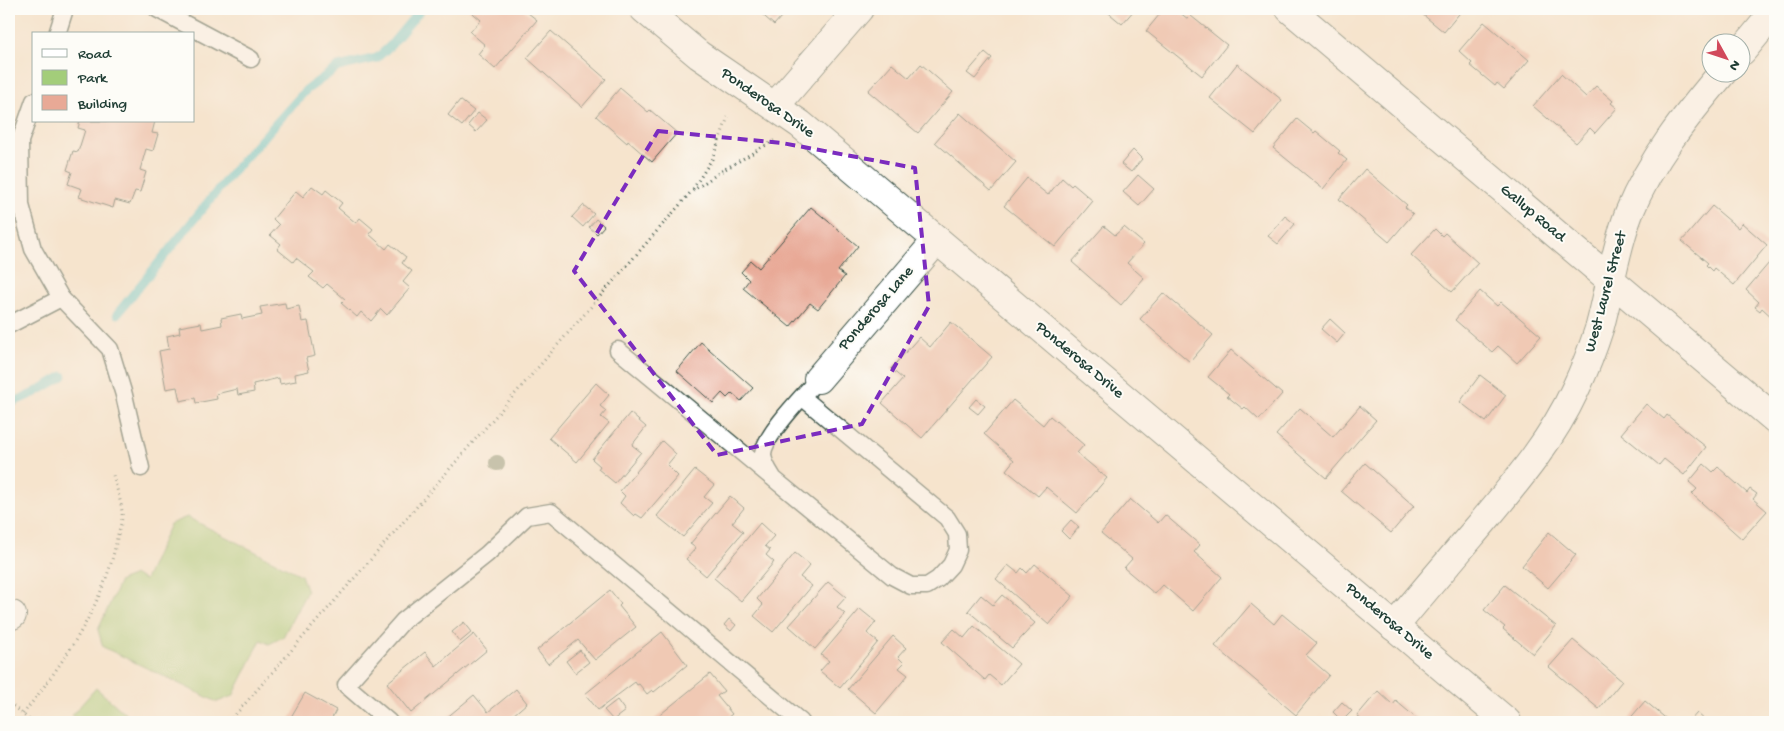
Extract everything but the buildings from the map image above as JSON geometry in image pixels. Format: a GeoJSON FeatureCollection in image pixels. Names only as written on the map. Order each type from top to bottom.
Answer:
{"type":"FeatureCollection","features":[{"type":"Feature","properties":{"kind":"street","name":"Ponderosa Drive"},"geometry":{"type":"LineString","coordinates":[[644,9],[699,55],[800,124],[1507,722]]}},
{"type":"Feature","properties":{"kind":"street"},"geometry":{"type":"LineString","coordinates":[[775,106],[859,9]]}},
{"type":"Feature","properties":{"kind":"street","name":"Gallup Road"},"geometry":{"type":"LineString","coordinates":[[1290,9],[1775,419]]}},
{"type":"Feature","properties":{"kind":"street"},"geometry":{"type":"LineString","coordinates":[[1752,39],[1775,12]]}},
{"type":"Feature","properties":{"kind":"street","name":"West Laurel Street"},"geometry":{"type":"LineString","coordinates":[[1394,627],[1521,476],[1546,442],[1575,391],[1588,359],[1599,327],[1619,242],[1629,214],[1646,178],[1672,135],[1715,82]]}},
{"type":"Feature","properties":{"kind":"street","name":"Ponderosa Lane"},"geometry":{"type":"LineString","coordinates":[[810,388],[936,240]]}},
{"type":"Feature","properties":{"kind":"lane"},"geometry":{"type":"LineString","coordinates":[[58,32],[65,9]]}},
{"type":"Feature","properties":{"kind":"lane"},"geometry":{"type":"LineString","coordinates":[[157,9],[251,60]]}},
{"type":"Feature","properties":{"kind":"lane"},"geometry":{"type":"LineString","coordinates":[[32,107],[20,141],[21,205],[33,249],[61,298],[110,349],[124,395],[141,468]]}},
{"type":"Feature","properties":{"kind":"lane"},"geometry":{"type":"LineString","coordinates":[[9,325],[61,298]]}},
{"type":"Feature","properties":{"kind":"lane"},"geometry":{"type":"LineString","coordinates":[[618,350],[774,479],[892,576],[910,586],[927,586],[938,579],[951,565],[958,550],[957,534],[947,518],[810,388],[766,440],[763,454],[765,464],[774,479]]}},
{"type":"Feature","properties":{"kind":"lane"},"geometry":{"type":"LineString","coordinates":[[389,722],[346,685],[403,621],[487,554],[527,516],[551,512],[801,722]]}},
{"type":"Feature","properties":{"kind":"path"},"geometry":{"type":"LineString","coordinates":[[229,722],[691,192],[712,159],[728,118]]}},
{"type":"Feature","properties":{"kind":"path"},"geometry":{"type":"LineString","coordinates":[[691,192],[720,172],[800,124]]}},
{"type":"Feature","properties":{"kind":"path"},"geometry":{"type":"LineString","coordinates":[[23,714],[55,673],[78,634],[98,598],[114,557],[122,513],[113,475]]}},
{"type":"Feature","properties":{"kind":"path"},"geometry":{"type":"LineString","coordinates":[[9,703],[32,722]]}},
{"type":"Feature","properties":{"kind":"highlighted area"},"geometry":{"type":"Polygon","coordinates":[[[658,131],[782,143],[915,168],[929,306],[862,424],[717,455],[574,271],[658,131]]]}},
{"type":"Feature","properties":{"kind":"green space"},"geometry":{"type":"Polygon","coordinates":[[[187,517],[301,575],[307,591],[283,637],[269,644],[261,640],[233,696],[217,702],[103,647],[98,630],[120,581],[135,575],[145,580],[170,524],[187,517]]]}},
{"type":"Feature","properties":{"kind":"green space"},"geometry":{"type":"Polygon","coordinates":[[[96,688],[135,722],[81,722],[72,715],[96,688]]]}},
{"type":"Feature","properties":{"kind":"waterway"},"geometry":{"type":"LineString","coordinates":[[117,314],[235,169],[306,90],[338,67],[377,58],[391,45],[421,9]]}},
{"type":"Feature","properties":{"kind":"waterway"},"geometry":{"type":"LineString","coordinates":[[9,404],[34,393],[63,376]]}}]}
